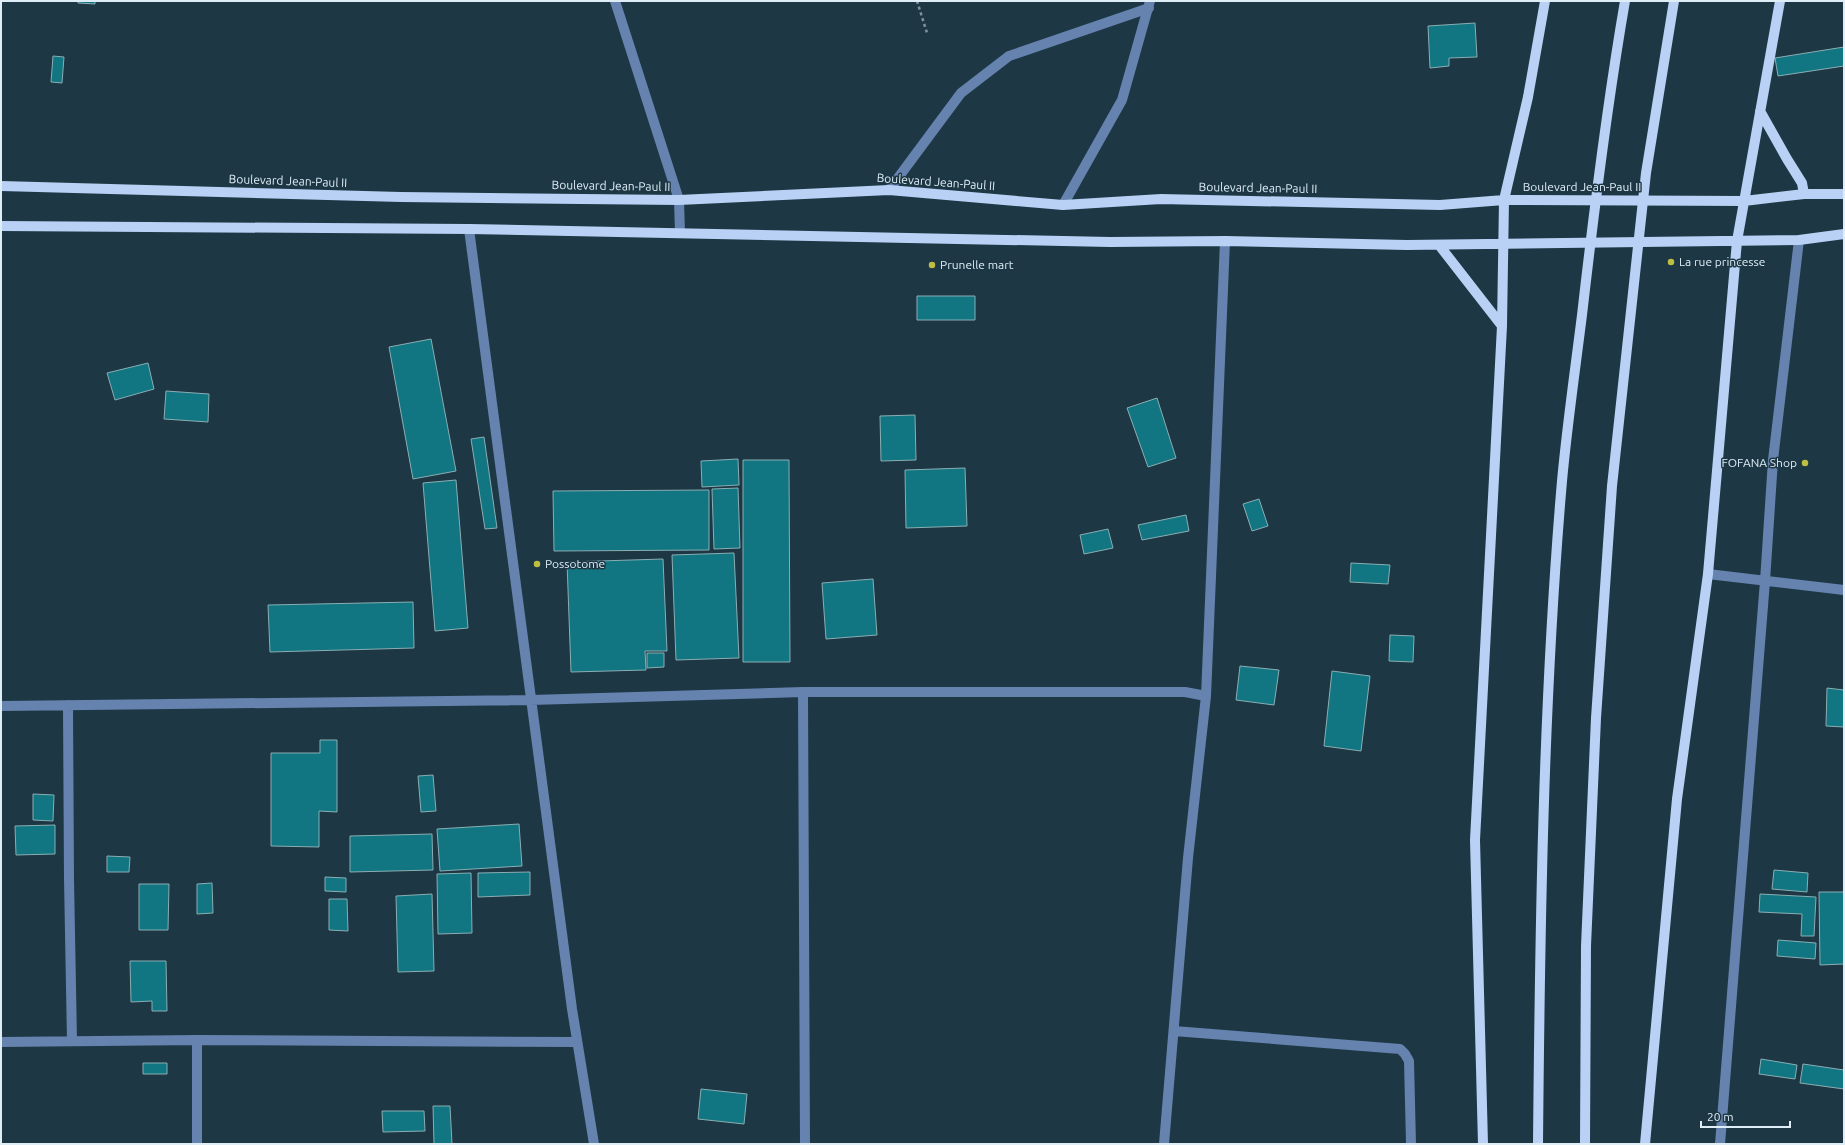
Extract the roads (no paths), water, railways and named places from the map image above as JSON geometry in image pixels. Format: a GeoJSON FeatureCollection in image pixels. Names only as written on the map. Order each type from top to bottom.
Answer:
{"type":"FeatureCollection","features":[{"type":"Feature","properties":{"kind":"main road"},"geometry":{"type":"LineString","coordinates":[[1483,1144],[1475,840],[1502,326],[1502,244],[1504,200],[1528,97],[1546,1]]}},
{"type":"Feature","properties":{"kind":"main road"},"geometry":{"type":"LineString","coordinates":[[1538,1144],[1540,938],[1548,693],[1562,480],[1613,71],[1625,1]]}},
{"type":"Feature","properties":{"kind":"main road"},"geometry":{"type":"LineString","coordinates":[[1585,1144],[1586,946],[1595,734],[1612,486],[1646,172],[1674,1]]}},
{"type":"Feature","properties":{"kind":"main road"},"geometry":{"type":"LineString","coordinates":[[1645,1144],[1677,799],[1708,574],[1737,241],[1780,1]]}},
{"type":"Feature","properties":{"kind":"main road"},"geometry":{"type":"LineString","coordinates":[[1760,111],[1786,159],[1802,183],[1804,194]]}},
{"type":"Feature","properties":{"kind":"main road","name":"Boulevard Jean-Paul II"},"geometry":{"type":"LineString","coordinates":[[1,186],[401,197],[679,200],[889,190],[1064,205],[1161,199],[1440,205],[1504,200],[1744,201],[1804,194],[1844,194]]}},
{"type":"Feature","properties":{"kind":"main road"},"geometry":{"type":"LineString","coordinates":[[1,226],[469,229],[1110,242],[1225,241],[1439,245],[1799,240],[1844,234]]}},
{"type":"Feature","properties":{"kind":"main road"},"geometry":{"type":"LineString","coordinates":[[1439,245],[1502,326]]}},
{"type":"Feature","properties":{"kind":"street"},"geometry":{"type":"LineString","coordinates":[[615,1],[679,200],[680,233]]}},
{"type":"Feature","properties":{"kind":"street"},"geometry":{"type":"LineString","coordinates":[[889,190],[961,93],[1009,56],[1150,5]]}},
{"type":"Feature","properties":{"kind":"street"},"geometry":{"type":"LineString","coordinates":[[1064,205],[1122,100],[1150,5]]}},
{"type":"Feature","properties":{"kind":"street"},"geometry":{"type":"LineString","coordinates":[[469,229],[577,1042],[594,1144]]}},
{"type":"Feature","properties":{"kind":"street"},"geometry":{"type":"LineString","coordinates":[[1720,1144],[1765,580],[1773,460],[1799,240]]}},
{"type":"Feature","properties":{"kind":"street"},"geometry":{"type":"LineString","coordinates":[[1164,1144],[1188,858],[1206,696],[1225,241]]}},
{"type":"Feature","properties":{"kind":"street"},"geometry":{"type":"LineString","coordinates":[[1708,574],[1844,590]]}},
{"type":"Feature","properties":{"kind":"street"},"geometry":{"type":"LineString","coordinates":[[803,692],[805,1144]]}},
{"type":"Feature","properties":{"kind":"street"},"geometry":{"type":"LineString","coordinates":[[1,706],[531,700],[803,692],[1185,692],[1206,696]]}},
{"type":"Feature","properties":{"kind":"street"},"geometry":{"type":"LineString","coordinates":[[68,705],[72,1041]]}},
{"type":"Feature","properties":{"kind":"street"},"geometry":{"type":"LineString","coordinates":[[1174,1030],[1400,1049],[1410,1060],[1411,1144]]}},
{"type":"Feature","properties":{"kind":"street"},"geometry":{"type":"LineString","coordinates":[[1,1042],[197,1040],[577,1042]]}},
{"type":"Feature","properties":{"kind":"street"},"geometry":{"type":"LineString","coordinates":[[197,1040],[198,1144]]}},
{"type":"Feature","properties":{"kind":"place","name":"La rue princesse"},"geometry":{"type":"Point","coordinates":[1671,262]}},
{"type":"Feature","properties":{"kind":"place","name":"Prunelle mart"},"geometry":{"type":"Point","coordinates":[932,265]}},
{"type":"Feature","properties":{"kind":"place","name":"FOFANA Shop"},"geometry":{"type":"Point","coordinates":[1805,463]}},
{"type":"Feature","properties":{"kind":"place","name":"Possotome"},"geometry":{"type":"Point","coordinates":[537,564]}}]}
